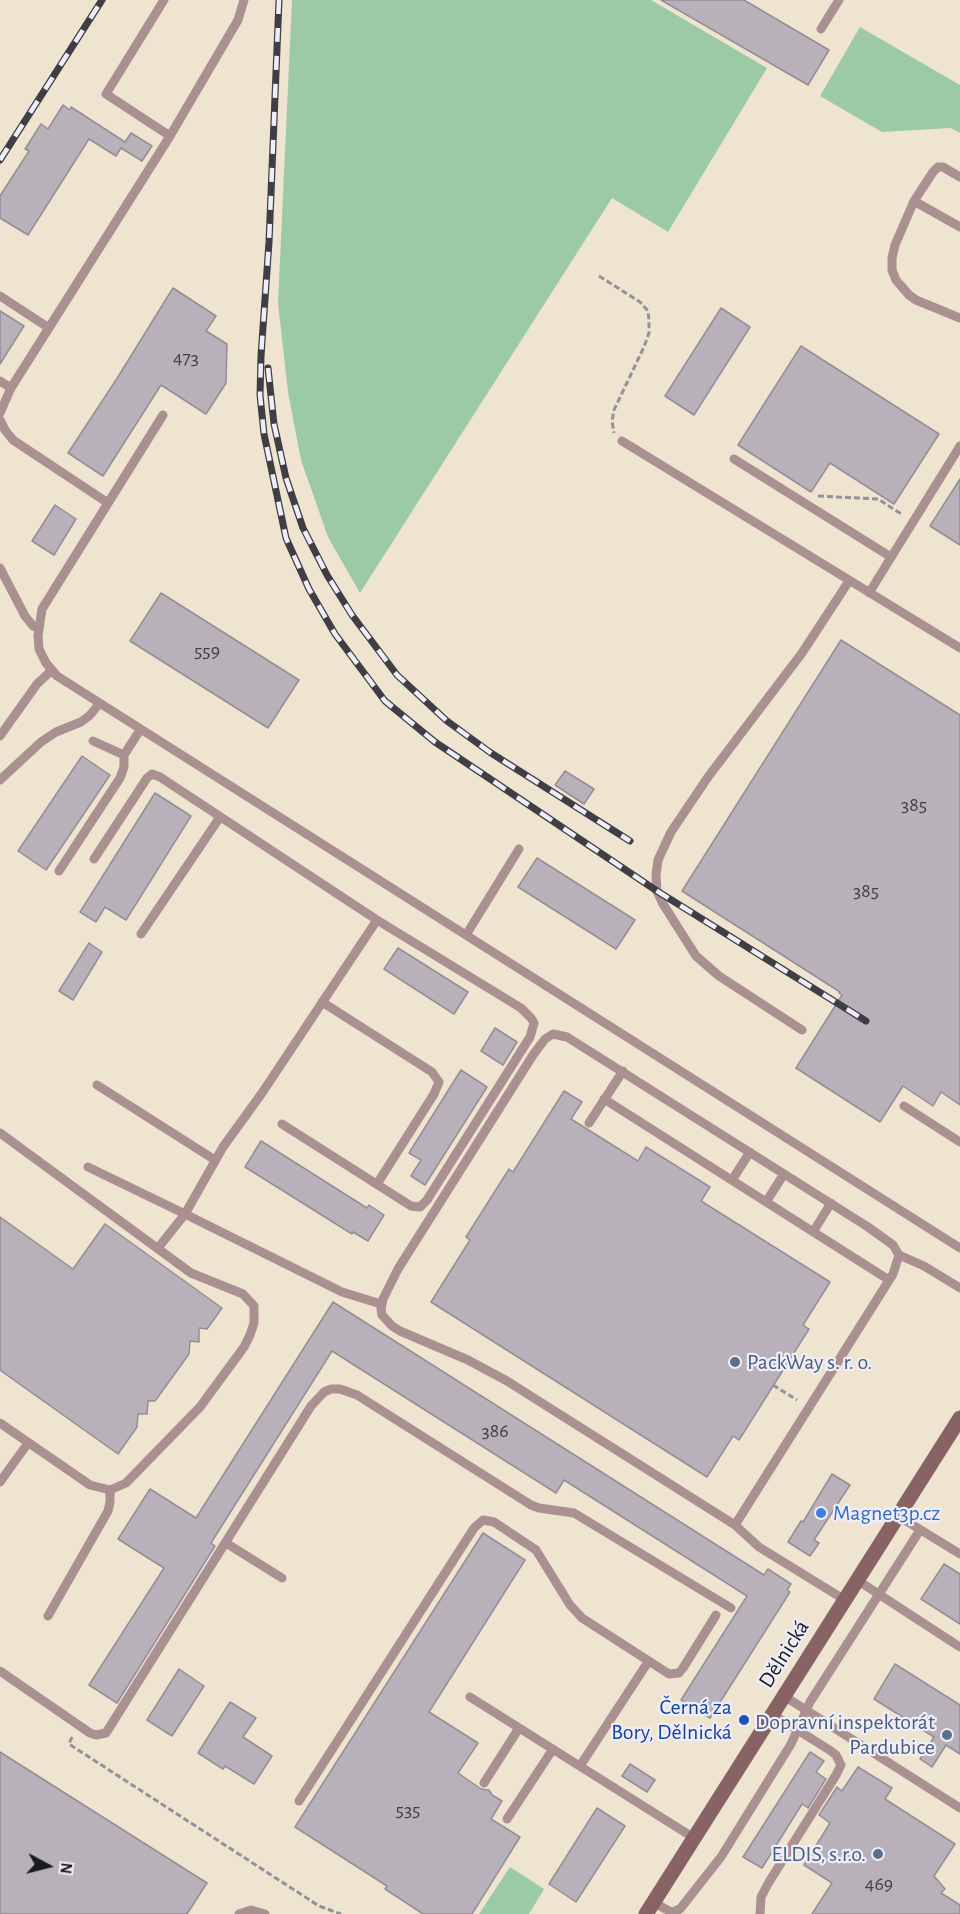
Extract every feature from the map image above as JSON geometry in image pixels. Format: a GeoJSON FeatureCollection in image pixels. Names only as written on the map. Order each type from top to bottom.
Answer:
{"type":"FeatureCollection","features":[{"type":"Feature","properties":{"kind":"street","name":"Dělnická"},"geometry":{"type":"LineString","coordinates":[[649,1908],[960,1418]]}},
{"type":"Feature","properties":{"kind":"lane"},"geometry":{"type":"LineString","coordinates":[[164,0],[106,94],[170,136]]}},
{"type":"Feature","properties":{"kind":"lane"},"geometry":{"type":"LineString","coordinates":[[108,503],[13,440],[5,430],[0,417],[11,388],[170,136],[238,20],[244,0]]}},
{"type":"Feature","properties":{"kind":"lane"},"geometry":{"type":"LineString","coordinates":[[821,29],[839,0]]}},
{"type":"Feature","properties":{"kind":"lane"},"geometry":{"type":"LineString","coordinates":[[960,177],[943,167],[938,167],[933,172],[914,201],[895,245],[892,258],[892,270],[902,289],[916,300],[960,318]]}},
{"type":"Feature","properties":{"kind":"lane"},"geometry":{"type":"LineString","coordinates":[[914,201],[960,227]]}},
{"type":"Feature","properties":{"kind":"lane"},"geometry":{"type":"LineString","coordinates":[[0,296],[49,328]]}},
{"type":"Feature","properties":{"kind":"lane"},"geometry":{"type":"LineString","coordinates":[[0,381],[11,388]]}},
{"type":"Feature","properties":{"kind":"lane"},"geometry":{"type":"LineString","coordinates":[[163,415],[42,609],[38,628],[39,649],[46,663],[70,686],[960,1248]]}},
{"type":"Feature","properties":{"kind":"lane"},"geometry":{"type":"LineString","coordinates":[[622,441],[960,648]]}},
{"type":"Feature","properties":{"kind":"lane"},"geometry":{"type":"LineString","coordinates":[[869,593],[960,446]]}},
{"type":"Feature","properties":{"kind":"lane"},"geometry":{"type":"LineString","coordinates":[[734,459],[891,557]]}},
{"type":"Feature","properties":{"kind":"lane"},"geometry":{"type":"LineString","coordinates":[[0,568],[25,616],[33,626],[38,628]]}},
{"type":"Feature","properties":{"kind":"lane"},"geometry":{"type":"LineString","coordinates":[[802,1030],[719,976],[696,956],[663,904],[657,891],[656,875],[658,860],[671,832],[708,777],[802,653],[849,581]]}},
{"type":"Feature","properties":{"kind":"lane"},"geometry":{"type":"LineString","coordinates":[[0,736],[37,684],[52,669]]}},
{"type":"Feature","properties":{"kind":"lane"},"geometry":{"type":"LineString","coordinates":[[0,780],[41,742],[56,732],[81,722],[99,704]]}},
{"type":"Feature","properties":{"kind":"lane"},"geometry":{"type":"LineString","coordinates":[[59,871],[120,778],[124,767],[124,755],[140,730]]}},
{"type":"Feature","properties":{"kind":"lane"},"geometry":{"type":"LineString","coordinates":[[93,741],[124,755]]}},
{"type":"Feature","properties":{"kind":"lane"},"geometry":{"type":"LineString","coordinates":[[94,859],[147,778],[152,774],[160,777],[377,920],[521,1008],[534,1023],[530,1037],[424,1205],[420,1207],[411,1206],[282,1124]]}},
{"type":"Feature","properties":{"kind":"lane"},"geometry":{"type":"LineString","coordinates":[[141,934],[220,816]]}},
{"type":"Feature","properties":{"kind":"lane"},"geometry":{"type":"LineString","coordinates":[[466,936],[519,849]]}},
{"type":"Feature","properties":{"kind":"lane"},"geometry":{"type":"LineString","coordinates":[[158,1248],[185,1214],[215,1161],[377,920]]}},
{"type":"Feature","properties":{"kind":"lane"},"geometry":{"type":"LineString","coordinates":[[322,1002],[432,1072],[439,1082],[434,1094],[377,1184]]}},
{"type":"Feature","properties":{"kind":"lane"},"geometry":{"type":"LineString","coordinates":[[845,1600],[759,1547],[735,1525],[492,1372],[392,1326],[382,1315],[381,1304],[398,1269],[526,1065],[545,1039],[553,1034],[561,1034],[623,1071],[879,1234],[892,1245],[899,1255],[924,1266],[960,1288]]}},
{"type":"Feature","properties":{"kind":"lane"},"geometry":{"type":"LineString","coordinates":[[589,1123],[623,1071]]}},
{"type":"Feature","properties":{"kind":"lane"},"geometry":{"type":"LineString","coordinates":[[97,1085],[215,1161]]}},
{"type":"Feature","properties":{"kind":"lane"},"geometry":{"type":"LineString","coordinates":[[604,1100],[889,1280]]}},
{"type":"Feature","properties":{"kind":"lane"},"geometry":{"type":"LineString","coordinates":[[904,1106],[960,1142]]}},
{"type":"Feature","properties":{"kind":"lane"},"geometry":{"type":"LineString","coordinates":[[0,1133],[198,1277],[243,1294],[254,1306],[254,1323],[244,1347],[195,1414],[126,1483],[111,1490],[90,1485],[0,1423]]}},
{"type":"Feature","properties":{"kind":"lane"},"geometry":{"type":"LineString","coordinates":[[732,1180],[750,1152]]}},
{"type":"Feature","properties":{"kind":"lane"},"geometry":{"type":"LineString","coordinates":[[88,1167],[352,1296],[381,1304]]}},
{"type":"Feature","properties":{"kind":"lane"},"geometry":{"type":"LineString","coordinates":[[766,1202],[784,1174]]}},
{"type":"Feature","properties":{"kind":"lane"},"geometry":{"type":"LineString","coordinates":[[813,1232],[831,1203]]}},
{"type":"Feature","properties":{"kind":"lane"},"geometry":{"type":"LineString","coordinates":[[735,1525],[889,1280],[897,1266],[899,1255]]}},
{"type":"Feature","properties":{"kind":"lane"},"geometry":{"type":"LineString","coordinates":[[0,1671],[78,1725],[96,1735],[106,1733],[311,1406],[324,1392],[340,1389],[357,1395],[531,1505],[574,1513],[731,1608]]}},
{"type":"Feature","properties":{"kind":"lane"},"geometry":{"type":"LineString","coordinates":[[0,1482],[28,1443]]}},
{"type":"Feature","properties":{"kind":"lane"},"geometry":{"type":"LineString","coordinates":[[48,1616],[108,1511],[111,1490]]}},
{"type":"Feature","properties":{"kind":"lane"},"geometry":{"type":"LineString","coordinates":[[898,1516],[960,1554]]}},
{"type":"Feature","properties":{"kind":"lane"},"geometry":{"type":"LineString","coordinates":[[299,1801],[468,1539],[483,1520],[494,1522],[530,1544],[539,1554],[576,1613],[669,1674],[679,1672],[716,1615]]}},
{"type":"Feature","properties":{"kind":"lane"},"geometry":{"type":"LineString","coordinates":[[649,1908],[673,1912],[680,1909],[721,1857],[798,1730],[807,1711],[920,1530]]}},
{"type":"Feature","properties":{"kind":"lane"},"geometry":{"type":"LineString","coordinates":[[226,1543],[282,1578]]}},
{"type":"Feature","properties":{"kind":"lane"},"geometry":{"type":"LineString","coordinates":[[857,1580],[960,1647]]}},
{"type":"Feature","properties":{"kind":"lane"},"geometry":{"type":"LineString","coordinates":[[580,1766],[648,1662]]}},
{"type":"Feature","properties":{"kind":"lane"},"geometry":{"type":"LineString","coordinates":[[784,1696],[960,1808]]}},
{"type":"Feature","properties":{"kind":"lane"},"geometry":{"type":"LineString","coordinates":[[470,1697],[694,1838]]}},
{"type":"Feature","properties":{"kind":"lane"},"geometry":{"type":"LineString","coordinates":[[760,1914],[761,1897],[769,1882],[841,1765],[836,1755],[772,1714]]}},
{"type":"Feature","properties":{"kind":"lane"},"geometry":{"type":"LineString","coordinates":[[484,1783],[519,1728]]}},
{"type":"Feature","properties":{"kind":"lane"},"geometry":{"type":"LineString","coordinates":[[507,1819],[553,1749]]}},
{"type":"Feature","properties":{"kind":"lane"},"geometry":{"type":"LineString","coordinates":[[239,1914],[251,1910],[266,1914]]}},
{"type":"Feature","properties":{"kind":"path"},"geometry":{"type":"LineString","coordinates":[[599,276],[640,302],[648,311],[649,333],[614,410],[612,429],[622,441]]}},
{"type":"Feature","properties":{"kind":"path"},"geometry":{"type":"LineString","coordinates":[[802,501],[806,495],[878,499],[913,521]]}},
{"type":"Feature","properties":{"kind":"path"},"geometry":{"type":"LineString","coordinates":[[773,1385],[809,1408]]}},
{"type":"Feature","properties":{"kind":"path"},"geometry":{"type":"LineString","coordinates":[[78,1725],[69,1744],[320,1906],[341,1914]]}},
{"type":"Feature","properties":{"kind":"shaded area"},"geometry":{"type":"Polygon","coordinates":[[[0,0],[960,0],[960,1914],[0,1914],[0,0]]]}},
{"type":"Feature","properties":{"kind":"green space"},"geometry":{"type":"Polygon","coordinates":[[[292,0],[651,0],[767,68],[668,232],[612,198],[360,593],[328,537],[301,460],[288,392],[278,303],[292,0]]]}},
{"type":"Feature","properties":{"kind":"green space"},"geometry":{"type":"Polygon","coordinates":[[[860,27],[960,85],[960,133],[951,128],[882,132],[820,96],[860,27]]]}},
{"type":"Feature","properties":{"kind":"green space"},"geometry":{"type":"Polygon","coordinates":[[[510,1867],[544,1889],[529,1914],[479,1914],[510,1867]]]}},
{"type":"Feature","properties":{"kind":"building"},"geometry":{"type":"Polygon","coordinates":[[[661,0],[744,0],[829,50],[808,85],[661,0]]]}},
{"type":"Feature","properties":{"kind":"building"},"geometry":{"type":"Polygon","coordinates":[[[63,105],[70,110],[71,107],[125,142],[131,133],[152,146],[142,161],[121,148],[116,156],[89,139],[28,235],[0,218],[0,196],[29,151],[25,149],[41,124],[48,129],[63,105]]]}},
{"type":"Feature","properties":{"kind":"building"},"geometry":{"type":"Polygon","coordinates":[[[173,288],[216,316],[206,331],[227,344],[226,383],[206,414],[161,385],[103,476],[68,453],[173,288]]]}},
{"type":"Feature","properties":{"kind":"building"},"geometry":{"type":"Polygon","coordinates":[[[721,308],[750,327],[694,415],[665,396],[721,308]]]}},
{"type":"Feature","properties":{"kind":"building"},"geometry":{"type":"Polygon","coordinates":[[[0,311],[24,326],[0,364],[0,311]]]}},
{"type":"Feature","properties":{"kind":"building"},"geometry":{"type":"Polygon","coordinates":[[[801,346],[939,434],[894,504],[830,463],[811,492],[738,445],[801,346]]]}},
{"type":"Feature","properties":{"kind":"building"},"geometry":{"type":"Polygon","coordinates":[[[960,479],[960,545],[930,526],[960,479]]]}},
{"type":"Feature","properties":{"kind":"building"},"geometry":{"type":"Polygon","coordinates":[[[55,505],[76,519],[54,555],[32,541],[55,505]]]}},
{"type":"Feature","properties":{"kind":"building"},"geometry":{"type":"Polygon","coordinates":[[[161,593],[299,680],[268,728],[130,641],[161,593]]]}},
{"type":"Feature","properties":{"kind":"building"},"geometry":{"type":"Polygon","coordinates":[[[841,640],[960,715],[960,1105],[941,1092],[933,1106],[903,1086],[880,1122],[796,1068],[842,995],[840,992],[682,891],[841,640]]]}},
{"type":"Feature","properties":{"kind":"building"},"geometry":{"type":"Polygon","coordinates":[[[82,756],[110,775],[46,870],[18,851],[82,756]]]}},
{"type":"Feature","properties":{"kind":"building"},"geometry":{"type":"Polygon","coordinates":[[[565,771],[594,789],[584,804],[555,785],[565,771]]]}},
{"type":"Feature","properties":{"kind":"building"},"geometry":{"type":"Polygon","coordinates":[[[155,793],[191,816],[126,920],[105,907],[96,922],[80,912],[155,793]]]}},
{"type":"Feature","properties":{"kind":"building"},"geometry":{"type":"Polygon","coordinates":[[[537,858],[635,920],[616,949],[518,887],[537,858]]]}},
{"type":"Feature","properties":{"kind":"building"},"geometry":{"type":"Polygon","coordinates":[[[89,943],[102,952],[73,1000],[59,991],[89,943]]]}},
{"type":"Feature","properties":{"kind":"building"},"geometry":{"type":"Polygon","coordinates":[[[398,948],[468,992],[454,1014],[384,969],[398,948]]]}},
{"type":"Feature","properties":{"kind":"building"},"geometry":{"type":"Polygon","coordinates":[[[495,1028],[517,1042],[503,1065],[481,1051],[495,1028]]]}},
{"type":"Feature","properties":{"kind":"building"},"geometry":{"type":"Polygon","coordinates":[[[461,1070],[487,1087],[425,1185],[411,1176],[421,1160],[409,1153],[461,1070]]]}},
{"type":"Feature","properties":{"kind":"building"},"geometry":{"type":"Polygon","coordinates":[[[564,1091],[582,1102],[571,1119],[638,1161],[646,1147],[710,1187],[701,1201],[830,1282],[803,1325],[809,1329],[739,1440],[733,1436],[707,1477],[431,1302],[470,1240],[466,1237],[509,1169],[513,1172],[564,1091]]]}},
{"type":"Feature","properties":{"kind":"building"},"geometry":{"type":"Polygon","coordinates":[[[261,1141],[367,1208],[369,1205],[384,1215],[368,1241],[353,1232],[352,1234],[245,1167],[261,1141]]]}},
{"type":"Feature","properties":{"kind":"building"},"geometry":{"type":"Polygon","coordinates":[[[0,1217],[73,1269],[105,1224],[222,1308],[207,1329],[199,1328],[199,1342],[190,1341],[189,1354],[155,1401],[148,1401],[147,1414],[138,1414],[137,1427],[118,1454],[0,1370],[0,1217]]]}},
{"type":"Feature","properties":{"kind":"building"},"geometry":{"type":"Polygon","coordinates":[[[333,1302],[764,1575],[768,1569],[791,1584],[787,1590],[790,1592],[710,1718],[681,1700],[747,1596],[564,1480],[556,1493],[332,1351],[211,1543],[215,1546],[117,1703],[89,1685],[164,1568],[118,1539],[150,1489],[196,1518],[333,1302]]]}},
{"type":"Feature","properties":{"kind":"building"},"geometry":{"type":"Polygon","coordinates":[[[832,1474],[850,1485],[814,1540],[819,1543],[810,1556],[788,1542],[832,1474]]]}},
{"type":"Feature","properties":{"kind":"building"},"geometry":{"type":"Polygon","coordinates":[[[483,1533],[525,1560],[429,1712],[478,1743],[458,1773],[481,1789],[489,1790],[492,1795],[502,1801],[491,1819],[520,1837],[472,1914],[423,1914],[385,1889],[387,1886],[295,1827],[483,1533]]]}},
{"type":"Feature","properties":{"kind":"building"},"geometry":{"type":"Polygon","coordinates":[[[944,1564],[960,1574],[960,1624],[921,1599],[944,1564]]]}},
{"type":"Feature","properties":{"kind":"building"},"geometry":{"type":"Polygon","coordinates":[[[895,1664],[960,1705],[960,1754],[946,1745],[932,1767],[920,1759],[934,1737],[874,1699],[895,1664]]]}},
{"type":"Feature","properties":{"kind":"building"},"geometry":{"type":"Polygon","coordinates":[[[179,1669],[204,1686],[172,1736],[147,1720],[179,1669]]]}},
{"type":"Feature","properties":{"kind":"building"},"geometry":{"type":"Polygon","coordinates":[[[230,1702],[256,1718],[243,1737],[272,1756],[254,1784],[225,1766],[223,1769],[198,1753],[230,1702]]]}},
{"type":"Feature","properties":{"kind":"building"},"geometry":{"type":"Polygon","coordinates":[[[0,1752],[207,1883],[187,1914],[0,1914],[0,1752]]]}},
{"type":"Feature","properties":{"kind":"building"},"geometry":{"type":"Polygon","coordinates":[[[810,1752],[824,1761],[816,1772],[826,1779],[808,1808],[802,1804],[762,1868],[743,1857],[810,1752]]]}},
{"type":"Feature","properties":{"kind":"building"},"geometry":{"type":"Polygon","coordinates":[[[630,1764],[655,1780],[647,1792],[622,1776],[630,1764]]]}},
{"type":"Feature","properties":{"kind":"building"},"geometry":{"type":"Polygon","coordinates":[[[858,1767],[892,1788],[885,1799],[955,1844],[934,1876],[945,1889],[941,1893],[960,1905],[960,1914],[812,1914],[832,1883],[804,1865],[830,1823],[819,1815],[837,1787],[842,1791],[858,1767]]]}},
{"type":"Feature","properties":{"kind":"building"},"geometry":{"type":"Polygon","coordinates":[[[597,1808],[625,1826],[576,1902],[549,1884],[597,1808]]]}},
{"type":"Feature","properties":{"kind":"railway"},"geometry":{"type":"LineString","coordinates":[[0,160],[102,0]]}},
{"type":"Feature","properties":{"kind":"railway"},"geometry":{"type":"LineString","coordinates":[[279,0],[260,395],[264,434],[286,538],[309,589],[335,634],[385,701],[435,742],[657,891],[866,1021]]}},
{"type":"Feature","properties":{"kind":"railway"},"geometry":{"type":"LineString","coordinates":[[268,368],[274,424],[286,478],[303,528],[327,575],[352,615],[397,675],[447,721],[491,753],[630,841]]}},
{"type":"Feature","properties":{"kind":"place","name":"PackWay s. r. o."},"geometry":{"type":"Point","coordinates":[735,1362]}},
{"type":"Feature","properties":{"kind":"place","name":"Magnet3p.cz"},"geometry":{"type":"Point","coordinates":[821,1513]}},
{"type":"Feature","properties":{"kind":"place","name":"Černá za Bory, Dělnická"},"geometry":{"type":"Point","coordinates":[744,1720]}},
{"type":"Feature","properties":{"kind":"place","name":"Dopravní inspektorát Pardubice"},"geometry":{"type":"Point","coordinates":[947,1735]}},
{"type":"Feature","properties":{"kind":"place","name":"ELDIS, s.r.o."},"geometry":{"type":"Point","coordinates":[878,1854]}}]}
